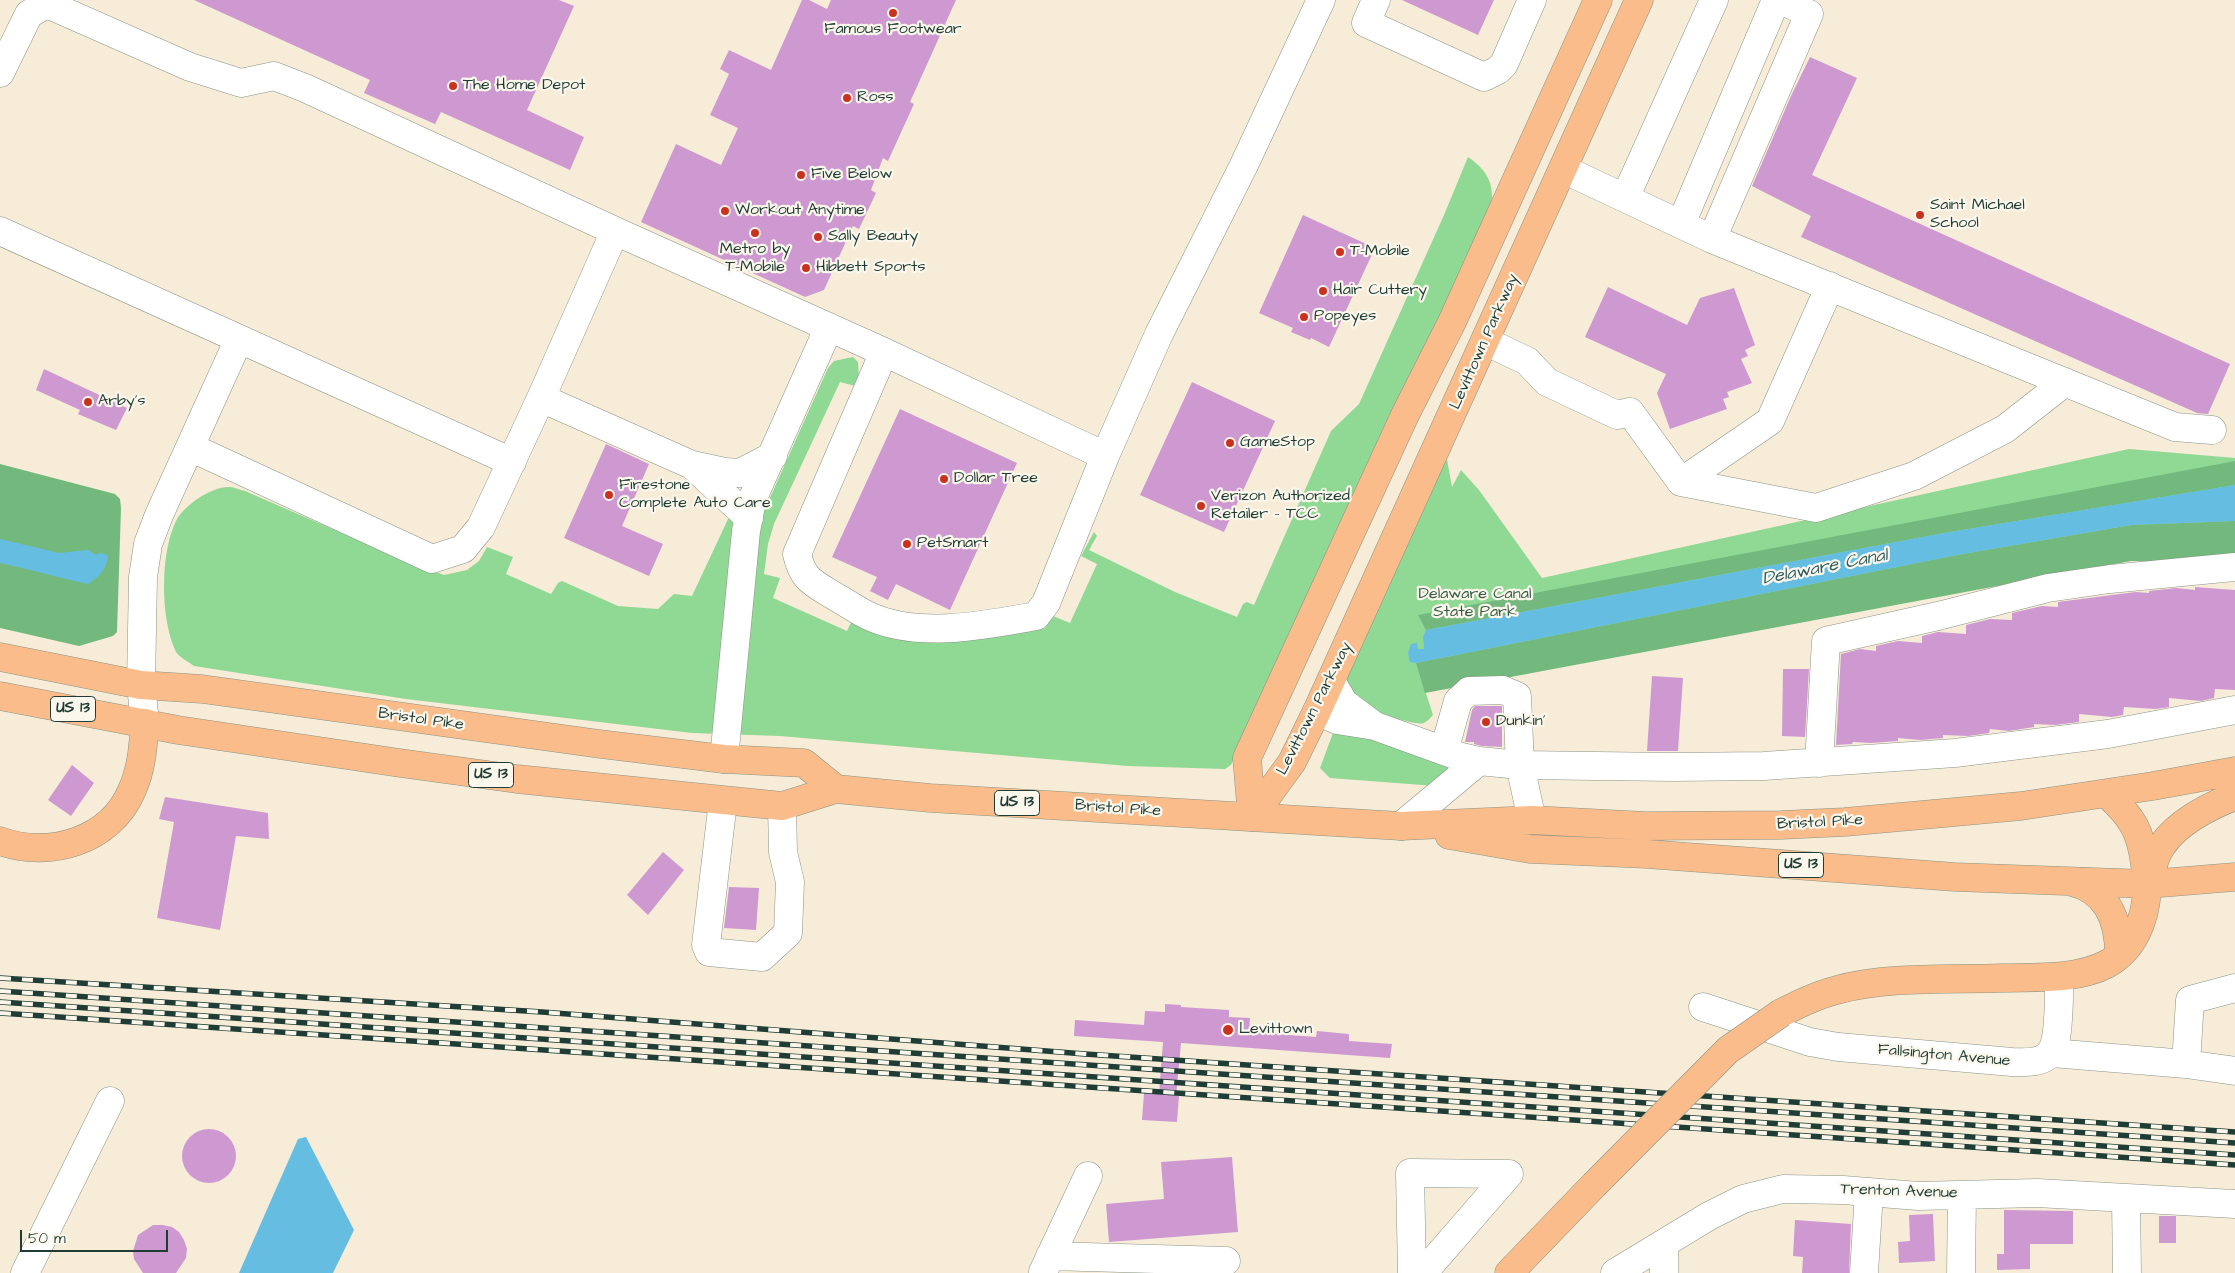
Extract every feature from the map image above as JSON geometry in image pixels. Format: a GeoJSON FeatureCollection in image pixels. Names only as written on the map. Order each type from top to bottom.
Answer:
{"type":"FeatureCollection","features":[{"type":"Feature","properties":{"kind":"main road"},"geometry":{"type":"LineString","coordinates":[[1252,817],[1247,758],[1401,424],[1452,322],[1598,0]]}},
{"type":"Feature","properties":{"kind":"main road","name":"Levittown Parkway"},"geometry":{"type":"LineString","coordinates":[[1252,817],[1292,762],[1317,711],[1639,0]]}},
{"type":"Feature","properties":{"kind":"main road","name":"Bristol Pike"},"geometry":{"type":"LineString","coordinates":[[0,657],[141,685],[202,689],[536,736],[724,759],[804,763],[836,788]]}},
{"type":"Feature","properties":{"kind":"main road","name":"Bristol Pike"},"geometry":{"type":"LineString","coordinates":[[0,696],[178,730],[516,779],[782,806],[836,788],[930,798],[1401,826],[1532,820],[1646,826],[1782,826],[1933,815],[2021,806],[2107,794],[2235,771]]}},
{"type":"Feature","properties":{"kind":"main road"},"geometry":{"type":"LineString","coordinates":[[0,841],[33,849],[48,848],[82,840],[96,832],[122,808],[132,792],[142,756],[145,723]]}},
{"type":"Feature","properties":{"kind":"main road"},"geometry":{"type":"LineString","coordinates":[[2107,794],[2132,820],[2138,832],[2143,847],[2148,884]]}},
{"type":"Feature","properties":{"kind":"main road"},"geometry":{"type":"LineString","coordinates":[[1509,1273],[1728,1050],[1781,1013],[1800,1003],[1838,989],[1874,984],[2058,977],[2093,970],[2107,964],[2119,955],[2138,931],[2144,916],[2148,884],[2158,853],[2175,830],[2201,812],[2235,796]]}},
{"type":"Feature","properties":{"kind":"main road","name":"Bristol Pike"},"geometry":{"type":"LineString","coordinates":[[1401,826],[1530,848],[1647,854],[1955,877],[2148,884]]}},
{"type":"Feature","properties":{"kind":"main road","name":"US 13"},"geometry":{"type":"LineString","coordinates":[[2148,884],[2235,877]]}},
{"type":"Feature","properties":{"kind":"main road"},"geometry":{"type":"LineString","coordinates":[[2200,880],[2235,883]]}},
{"type":"Feature","properties":{"kind":"main road"},"geometry":{"type":"LineString","coordinates":[[2066,881],[2084,885],[2108,907],[2116,920],[2119,933],[2119,955]]}},
{"type":"Feature","properties":{"kind":"street"},"geometry":{"type":"LineString","coordinates":[[884,352],[797,554],[800,570],[811,582],[869,617],[895,625],[925,628],[981,626],[1036,616],[1046,603],[1105,456],[1167,317],[1246,160],[1321,0]]}},
{"type":"Feature","properties":{"kind":"street"},"geometry":{"type":"LineString","coordinates":[[1376,0],[1366,23],[1484,77],[1498,70],[1504,64],[1532,0]]}},
{"type":"Feature","properties":{"kind":"street"},"geometry":{"type":"LineString","coordinates":[[1624,198],[1714,0]]}},
{"type":"Feature","properties":{"kind":"street"},"geometry":{"type":"LineString","coordinates":[[1681,224],[1776,0]]}},
{"type":"Feature","properties":{"kind":"street"},"geometry":{"type":"LineString","coordinates":[[1712,239],[1809,14],[1782,0]]}},
{"type":"Feature","properties":{"kind":"street"},"geometry":{"type":"LineString","coordinates":[[0,73],[29,14],[47,4],[190,67],[241,83],[274,76],[306,88],[615,232],[830,327],[1105,456]]}},
{"type":"Feature","properties":{"kind":"street"},"geometry":{"type":"LineString","coordinates":[[1562,169],[1712,239],[2175,427],[2212,430]]}},
{"type":"Feature","properties":{"kind":"street"},"geometry":{"type":"LineString","coordinates":[[0,231],[512,462]]}},
{"type":"Feature","properties":{"kind":"street"},"geometry":{"type":"LineString","coordinates":[[190,447],[432,559],[463,550],[481,526],[512,462],[615,232]]}},
{"type":"Feature","properties":{"kind":"street"},"geometry":{"type":"LineString","coordinates":[[1681,482],[1770,421],[1830,286]]}},
{"type":"Feature","properties":{"kind":"street"},"geometry":{"type":"LineString","coordinates":[[724,759],[752,500],[830,327]]}},
{"type":"Feature","properties":{"kind":"street"},"geometry":{"type":"LineString","coordinates":[[145,723],[141,685],[144,560],[160,514],[240,339]]}},
{"type":"Feature","properties":{"kind":"street"},"geometry":{"type":"LineString","coordinates":[[1484,341],[1527,361],[1547,382],[1617,415],[1630,412],[1681,482],[1816,508],[1914,476],[2005,430],[2065,382]]}},
{"type":"Feature","properties":{"kind":"street"},"geometry":{"type":"LineString","coordinates":[[541,398],[692,465],[724,472],[740,472],[772,456]]}},
{"type":"Feature","properties":{"kind":"street"},"geometry":{"type":"LineString","coordinates":[[692,465],[749,518]]}},
{"type":"Feature","properties":{"kind":"street"},"geometry":{"type":"LineString","coordinates":[[1819,763],[1826,641],[1938,616],[2048,588],[2110,579],[2235,567]]}},
{"type":"Feature","properties":{"kind":"street"},"geometry":{"type":"LineString","coordinates":[[1331,681],[1344,703],[1375,726]]}},
{"type":"Feature","properties":{"kind":"street"},"geometry":{"type":"LineString","coordinates":[[1444,751],[1458,701],[1469,691],[1503,690],[1517,696],[1520,765],[1532,820]]}},
{"type":"Feature","properties":{"kind":"street"},"geometry":{"type":"LineString","coordinates":[[1317,711],[1337,720],[1375,726],[1444,751],[1479,761],[1520,765],[1706,767],[1819,763],[1955,753],[2108,734],[2235,710]]}},
{"type":"Feature","properties":{"kind":"street"},"geometry":{"type":"LineString","coordinates":[[1401,826],[1479,761]]}},
{"type":"Feature","properties":{"kind":"street"},"geometry":{"type":"LineString","coordinates":[[723,801],[706,945],[709,952],[762,958],[788,933],[790,882],[783,852],[782,806]]}},
{"type":"Feature","properties":{"kind":"street"},"geometry":{"type":"LineString","coordinates":[[2058,977],[2060,993],[2057,1038],[2052,1053],[2186,1064],[2235,1071]]}},
{"type":"Feature","properties":{"kind":"street"},"geometry":{"type":"LineString","coordinates":[[2186,1064],[2190,1000],[2235,988]]}},
{"type":"Feature","properties":{"kind":"street","name":"Fallsington Avenue"},"geometry":{"type":"LineString","coordinates":[[1703,1007],[1810,1042],[1838,1047],[2026,1063],[2036,1062],[2052,1053]]}},
{"type":"Feature","properties":{"kind":"street"},"geometry":{"type":"LineString","coordinates":[[25,1273],[110,1101]]}},
{"type":"Feature","properties":{"kind":"street"},"geometry":{"type":"LineString","coordinates":[[1412,1273],[1410,1173],[1509,1174],[1423,1273]]}},
{"type":"Feature","properties":{"kind":"street"},"geometry":{"type":"LineString","coordinates":[[1088,1176],[1046,1264],[1226,1261]]}},
{"type":"Feature","properties":{"kind":"street","name":"Trenton Avenue"},"geometry":{"type":"LineString","coordinates":[[1615,1273],[1709,1216],[1759,1194],[1783,1188],[1918,1196],[2037,1193],[2235,1204]]}},
{"type":"Feature","properties":{"kind":"street"},"geometry":{"type":"LineString","coordinates":[[1864,1273],[1868,1192]]}},
{"type":"Feature","properties":{"kind":"street"},"geometry":{"type":"LineString","coordinates":[[1962,1195],[1962,1273]]}},
{"type":"Feature","properties":{"kind":"street"},"geometry":{"type":"LineString","coordinates":[[2126,1198],[2127,1273]]}},
{"type":"Feature","properties":{"kind":"street"},"geometry":{"type":"LineString","coordinates":[[1664,1244],[1664,1273]]}},
{"type":"Feature","properties":{"kind":"green space"},"geometry":{"type":"Polygon","coordinates":[[[1468,157],[1481,168],[1491,185],[1491,209],[1296,620],[1231,765],[1225,769],[1128,766],[780,736],[692,733],[406,699],[194,666],[176,652],[167,623],[164,586],[167,550],[171,535],[176,521],[192,503],[207,493],[232,487],[399,558],[444,575],[467,570],[479,561],[487,547],[513,557],[506,574],[551,594],[558,583],[562,581],[618,606],[658,609],[674,594],[692,596],[729,517],[760,520],[828,368],[834,361],[853,357],[858,362],[859,378],[855,386],[840,382],[774,524],[768,544],[764,574],[780,578],[773,598],[847,631],[853,618],[959,639],[1045,628],[1053,616],[1070,623],[1097,564],[1081,556],[1094,532],[1097,536],[1089,550],[1175,592],[1237,617],[1243,604],[1247,602],[1254,605],[1331,431],[1359,404],[1468,157]]]}},
{"type":"Feature","properties":{"kind":"green space","name":"Delaware Canal State Park"},"geometry":{"type":"Polygon","coordinates":[[[2129,449],[2235,458],[2235,553],[2202,553],[2028,572],[1423,684],[1433,715],[1424,723],[1401,720],[1354,705],[1342,678],[1446,454],[1452,487],[1461,470],[1479,490],[1542,578],[2129,449]]]}},
{"type":"Feature","properties":{"kind":"green space"},"geometry":{"type":"Polygon","coordinates":[[[2235,461],[2235,485],[1944,533],[1426,630],[1418,615],[2235,461]]]}},
{"type":"Feature","properties":{"kind":"green space"},"geometry":{"type":"Polygon","coordinates":[[[0,464],[115,494],[120,499],[117,632],[113,636],[79,646],[0,628],[0,464]]]}},
{"type":"Feature","properties":{"kind":"green space"},"geometry":{"type":"Polygon","coordinates":[[[2235,521],[2235,564],[2131,561],[1425,693],[1416,663],[1957,555],[2131,525],[2235,521]]]}},
{"type":"Feature","properties":{"kind":"green space"},"geometry":{"type":"Polygon","coordinates":[[[1339,728],[1456,769],[1436,786],[1330,778],[1320,768],[1333,733],[1339,728]]]}},
{"type":"Feature","properties":{"kind":"water","name":"Delaware Canal"},"geometry":{"type":"Polygon","coordinates":[[[2235,485],[2235,521],[2131,525],[1957,555],[1416,663],[1410,662],[1408,653],[1411,644],[1417,643],[1418,649],[1424,649],[1423,637],[1426,630],[1944,533],[2235,485]]]}},
{"type":"Feature","properties":{"kind":"water"},"geometry":{"type":"Polygon","coordinates":[[[0,539],[59,553],[88,550],[96,555],[100,553],[108,555],[102,572],[88,584],[0,563],[0,539]]]}},
{"type":"Feature","properties":{"kind":"water"},"geometry":{"type":"Polygon","coordinates":[[[306,1137],[354,1230],[333,1273],[239,1273],[298,1139],[306,1137]]]}},
{"type":"Feature","properties":{"kind":"building","name":"The Home Depot"},"geometry":{"type":"Polygon","coordinates":[[[194,0],[559,0],[574,6],[527,110],[584,137],[570,170],[441,112],[435,124],[364,93],[370,80],[194,0]]]}},
{"type":"Feature","properties":{"kind":"building"},"geometry":{"type":"Polygon","coordinates":[[[802,0],[809,0],[827,9],[831,0],[956,0],[910,102],[914,104],[888,161],[883,158],[871,190],[876,193],[859,229],[853,226],[824,290],[805,297],[641,222],[676,144],[721,165],[738,128],[710,115],[729,74],[720,69],[729,50],[771,70],[802,0]]]}},
{"type":"Feature","properties":{"kind":"building"},"geometry":{"type":"Polygon","coordinates":[[[1402,0],[1494,0],[1478,35],[1402,0]]]}},
{"type":"Feature","properties":{"kind":"building"},"geometry":{"type":"Polygon","coordinates":[[[1810,57],[1857,78],[1812,175],[2230,364],[2208,414],[2197,413],[1801,237],[1811,216],[1752,186],[1810,57]]]}},
{"type":"Feature","properties":{"kind":"building"},"geometry":{"type":"Polygon","coordinates":[[[1303,215],[1375,248],[1329,347],[1311,338],[1310,340],[1291,332],[1293,328],[1259,313],[1303,215]]]}},
{"type":"Feature","properties":{"kind":"building"},"geometry":{"type":"Polygon","coordinates":[[[1608,287],[1687,325],[1700,298],[1734,288],[1755,345],[1745,350],[1748,356],[1741,359],[1752,383],[1727,392],[1729,397],[1723,399],[1727,409],[1670,429],[1657,393],[1666,374],[1585,337],[1608,287]]]}},
{"type":"Feature","properties":{"kind":"building","name":"Arby's"},"geometry":{"type":"Polygon","coordinates":[[[44,369],[127,408],[116,430],[78,414],[80,410],[36,390],[44,369]]]}},
{"type":"Feature","properties":{"kind":"building"},"geometry":{"type":"Polygon","coordinates":[[[1192,382],[1275,421],[1224,532],[1140,495],[1192,382]]]}},
{"type":"Feature","properties":{"kind":"building"},"geometry":{"type":"Polygon","coordinates":[[[900,409],[1017,463],[950,610],[896,584],[888,600],[870,591],[877,577],[832,557],[900,409]]]}},
{"type":"Feature","properties":{"kind":"building","name":"Firestone Complete Auto Care"},"geometry":{"type":"Polygon","coordinates":[[[606,444],[649,464],[622,526],[663,544],[649,576],[564,538],[606,444]]]}},
{"type":"Feature","properties":{"kind":"building"},"geometry":{"type":"Polygon","coordinates":[[[2195,587],[2235,590],[2235,690],[2215,689],[2214,698],[2201,701],[2169,698],[2169,707],[2156,709],[2124,707],[2123,715],[2112,717],[2079,714],[2079,722],[2055,725],[2034,724],[2034,727],[2009,731],[1990,729],[1989,733],[1968,736],[1943,735],[1943,738],[1920,740],[1898,738],[1898,741],[1853,742],[1852,744],[1836,745],[1841,654],[1860,649],[1876,651],[1876,646],[1898,641],[1922,643],[1922,636],[1938,632],[1966,634],[1966,625],[1990,619],[2012,620],[2012,613],[2042,606],[2058,607],[2058,602],[2136,592],[2149,593],[2149,591],[2176,588],[2195,590],[2195,587]]]}},
{"type":"Feature","properties":{"kind":"building"},"geometry":{"type":"Polygon","coordinates":[[[1783,669],[1809,669],[1805,737],[1782,736],[1783,669]]]}},
{"type":"Feature","properties":{"kind":"building"},"geometry":{"type":"Polygon","coordinates":[[[1652,676],[1683,678],[1678,751],[1647,751],[1652,676]]]}},
{"type":"Feature","properties":{"kind":"building","name":"Dunkin'"},"geometry":{"type":"Polygon","coordinates":[[[1475,706],[1502,706],[1502,747],[1482,746],[1474,744],[1474,742],[1465,742],[1472,710],[1475,706]]]}},
{"type":"Feature","properties":{"kind":"building"},"geometry":{"type":"Polygon","coordinates":[[[72,765],[94,783],[71,816],[48,800],[72,765]]]}},
{"type":"Feature","properties":{"kind":"building"},"geometry":{"type":"Polygon","coordinates":[[[165,797],[268,813],[269,839],[236,836],[220,930],[157,918],[174,822],[159,819],[165,797]]]}},
{"type":"Feature","properties":{"kind":"building"},"geometry":{"type":"Polygon","coordinates":[[[663,852],[684,870],[648,915],[627,895],[663,852]]]}},
{"type":"Feature","properties":{"kind":"building"},"geometry":{"type":"Polygon","coordinates":[[[729,887],[759,888],[756,930],[724,928],[729,887]]]}},
{"type":"Feature","properties":{"kind":"building"},"geometry":{"type":"Polygon","coordinates":[[[1165,1004],[1229,1010],[1229,1017],[1250,1018],[1249,1032],[1316,1037],[1317,1031],[1349,1034],[1349,1041],[1392,1044],[1390,1058],[1181,1043],[1176,1096],[1179,1096],[1177,1122],[1142,1120],[1144,1093],[1159,1094],[1163,1042],[1074,1036],[1075,1020],[1144,1025],[1145,1011],[1165,1012],[1165,1004]]]}},
{"type":"Feature","properties":{"kind":"building"},"geometry":{"type":"Polygon","coordinates":[[[209,1129],[219,1131],[228,1137],[234,1146],[236,1156],[234,1166],[228,1175],[219,1181],[209,1183],[199,1181],[190,1175],[184,1166],[182,1156],[184,1146],[190,1137],[199,1131],[209,1129]]]}},
{"type":"Feature","properties":{"kind":"building"},"geometry":{"type":"Polygon","coordinates":[[[1232,1157],[1238,1232],[1109,1242],[1106,1204],[1164,1199],[1161,1162],[1232,1157]]]}},
{"type":"Feature","properties":{"kind":"building"},"geometry":{"type":"Polygon","coordinates":[[[2004,1210],[2073,1211],[2073,1244],[2030,1244],[2030,1269],[1997,1270],[1997,1254],[2004,1254],[2004,1210]]]}},
{"type":"Feature","properties":{"kind":"building"},"geometry":{"type":"Polygon","coordinates":[[[1933,1214],[1935,1261],[1899,1263],[1898,1242],[1910,1241],[1909,1215],[1933,1214]]]}},
{"type":"Feature","properties":{"kind":"building"},"geometry":{"type":"Polygon","coordinates":[[[2159,1216],[2176,1216],[2176,1243],[2159,1243],[2159,1216]]]}},
{"type":"Feature","properties":{"kind":"building"},"geometry":{"type":"Polygon","coordinates":[[[1795,1220],[1851,1224],[1849,1273],[1802,1273],[1803,1257],[1793,1256],[1795,1220]]]}},
{"type":"Feature","properties":{"kind":"building"},"geometry":{"type":"Polygon","coordinates":[[[153,1225],[172,1227],[179,1232],[184,1240],[187,1249],[186,1258],[176,1273],[143,1273],[134,1259],[133,1251],[138,1235],[153,1225]]]}},
{"type":"Feature","properties":{"kind":"railway"},"geometry":{"type":"LineString","coordinates":[[0,978],[542,1012],[1085,1054],[2235,1132]]}},
{"type":"Feature","properties":{"kind":"railway"},"geometry":{"type":"LineString","coordinates":[[0,991],[2235,1143]]}},
{"type":"Feature","properties":{"kind":"railway"},"geometry":{"type":"LineString","coordinates":[[0,1002],[2235,1155]]}},
{"type":"Feature","properties":{"kind":"railway"},"geometry":{"type":"LineString","coordinates":[[0,1013],[2235,1165]]}},
{"type":"Feature","properties":{"kind":"place","name":"Famous Footwear"},"geometry":{"type":"Point","coordinates":[893,13]}},
{"type":"Feature","properties":{"kind":"place","name":"The Home Depot"},"geometry":{"type":"Point","coordinates":[453,86]}},
{"type":"Feature","properties":{"kind":"place","name":"Ross"},"geometry":{"type":"Point","coordinates":[847,98]}},
{"type":"Feature","properties":{"kind":"place","name":"Five Below"},"geometry":{"type":"Point","coordinates":[801,175]}},
{"type":"Feature","properties":{"kind":"place","name":"Workout Anytime"},"geometry":{"type":"Point","coordinates":[725,211]}},
{"type":"Feature","properties":{"kind":"place","name":"Saint Michael School"},"geometry":{"type":"Point","coordinates":[1920,215]}},
{"type":"Feature","properties":{"kind":"place","name":"Metro by T-Mobile"},"geometry":{"type":"Point","coordinates":[755,233]}},
{"type":"Feature","properties":{"kind":"place","name":"Sally Beauty"},"geometry":{"type":"Point","coordinates":[818,237]}},
{"type":"Feature","properties":{"kind":"place","name":"T-Mobile"},"geometry":{"type":"Point","coordinates":[1340,252]}},
{"type":"Feature","properties":{"kind":"place","name":"Hibbett Sports"},"geometry":{"type":"Point","coordinates":[806,268]}},
{"type":"Feature","properties":{"kind":"place","name":"Hair Cuttery"},"geometry":{"type":"Point","coordinates":[1323,291]}},
{"type":"Feature","properties":{"kind":"place","name":"Popeyes"},"geometry":{"type":"Point","coordinates":[1304,317]}},
{"type":"Feature","properties":{"kind":"place","name":"Arby's"},"geometry":{"type":"Point","coordinates":[88,402]}},
{"type":"Feature","properties":{"kind":"place","name":"GameStop"},"geometry":{"type":"Point","coordinates":[1230,443]}},
{"type":"Feature","properties":{"kind":"place","name":"Dollar Tree"},"geometry":{"type":"Point","coordinates":[944,479]}},
{"type":"Feature","properties":{"kind":"place","name":"Firestone Complete Auto Care"},"geometry":{"type":"Point","coordinates":[609,495]}},
{"type":"Feature","properties":{"kind":"place","name":"Verizon Authorized Retailer - TCC"},"geometry":{"type":"Point","coordinates":[1201,506]}},
{"type":"Feature","properties":{"kind":"place","name":"PetSmart"},"geometry":{"type":"Point","coordinates":[907,544]}},
{"type":"Feature","properties":{"kind":"place","name":"Dunkin'"},"geometry":{"type":"Point","coordinates":[1486,722]}},
{"type":"Feature","properties":{"kind":"place","name":"Levittown"},"geometry":{"type":"Point","coordinates":[1228,1030]}}]}
